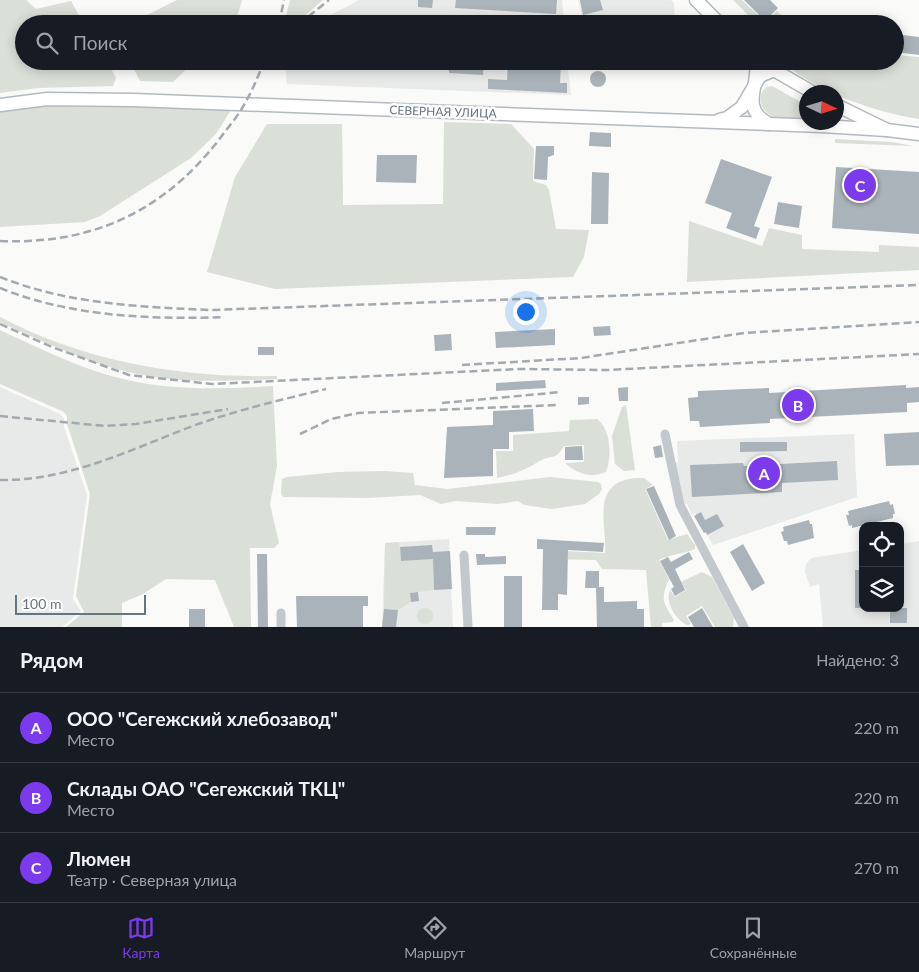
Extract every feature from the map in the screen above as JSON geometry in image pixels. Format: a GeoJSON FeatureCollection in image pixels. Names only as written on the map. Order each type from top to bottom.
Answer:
{"type":"FeatureCollection","features":[{"type":"Feature","properties":{"kind":"street"},"geometry":{"type":"LineString","coordinates":[[696,0],[711,15]]}},
{"type":"Feature","properties":{"kind":"street"},"geometry":{"type":"LineString","coordinates":[[757,70],[752,106],[758,117],[769,124]]}},
{"type":"Feature","properties":{"kind":"street"},"geometry":{"type":"LineString","coordinates":[[714,122],[727,118],[742,107],[754,90],[760,76],[774,70],[800,85]]}},
{"type":"Feature","properties":{"kind":"street","name":"СЕВЕРНАЯ УЛИЦА"},"geometry":{"type":"LineString","coordinates":[[0,105],[47,99],[124,100],[887,130]]}},
{"type":"Feature","properties":{"kind":"street"},"geometry":{"type":"LineString","coordinates":[[844,109],[887,130],[919,134]]}},
{"type":"Feature","properties":{"kind":"street"},"geometry":{"type":"LineString","coordinates":[[665,434],[680,505],[742,626]]}},
{"type":"Feature","properties":{"kind":"street"},"geometry":{"type":"LineString","coordinates":[[464,555],[468,627]]}},
{"type":"Feature","properties":{"kind":"street"},"geometry":{"type":"LineString","coordinates":[[281,613],[281,627]]}},
{"type":"Feature","properties":{"kind":"shaded area"},"geometry":{"type":"Polygon","coordinates":[[[0,0],[26,0],[36,9],[71,1],[79,15],[15,15],[15,70],[112,70],[116,78],[113,86],[38,88],[0,93],[0,0]]]}},
{"type":"Feature","properties":{"kind":"shaded area"},"geometry":{"type":"Polygon","coordinates":[[[177,0],[242,0],[238,15],[147,15],[177,0]]]}},
{"type":"Feature","properties":{"kind":"shaded area"},"geometry":{"type":"Polygon","coordinates":[[[290,0],[323,0],[306,15],[286,15],[290,0]]]}},
{"type":"Feature","properties":{"kind":"shaded area"},"geometry":{"type":"Polygon","coordinates":[[[359,0],[562,0],[563,15],[331,15],[359,0]]]}},
{"type":"Feature","properties":{"kind":"shaded area"},"geometry":{"type":"Polygon","coordinates":[[[578,0],[671,0],[674,3],[675,15],[582,15],[578,0]]]}},
{"type":"Feature","properties":{"kind":"shaded area"},"geometry":{"type":"Polygon","coordinates":[[[733,0],[742,0],[758,15],[748,15],[733,0]]]}},
{"type":"Feature","properties":{"kind":"shaded area"},"geometry":{"type":"Polygon","coordinates":[[[777,11],[781,15],[773,15],[777,11]]]}},
{"type":"Feature","properties":{"kind":"shaded area"},"geometry":{"type":"Polygon","coordinates":[[[904,56],[919,57],[919,119],[883,111],[844,98],[844,85],[817,85],[792,70],[904,70],[904,56]]]}},
{"type":"Feature","properties":{"kind":"shaded area"},"geometry":{"type":"Polygon","coordinates":[[[134,70],[186,70],[173,82],[140,81],[134,70]]]}},
{"type":"Feature","properties":{"kind":"shaded area"},"geometry":{"type":"Polygon","coordinates":[[[286,70],[568,70],[571,95],[287,84],[286,70]]]}},
{"type":"Feature","properties":{"kind":"shaded area"},"geometry":{"type":"Polygon","coordinates":[[[772,86],[799,101],[799,119],[781,119],[767,113],[761,101],[761,96],[766,87],[772,86]]]}},
{"type":"Feature","properties":{"kind":"shaded area"},"geometry":{"type":"Polygon","coordinates":[[[53,104],[233,107],[216,134],[191,158],[100,216],[85,222],[0,227],[0,110],[53,104]]]}},
{"type":"Feature","properties":{"kind":"shaded area"},"geometry":{"type":"Polygon","coordinates":[[[444,122],[511,124],[534,149],[533,181],[546,185],[549,190],[556,229],[589,230],[584,257],[573,277],[275,289],[207,272],[235,177],[267,124],[342,124],[343,205],[443,204],[444,122]]]}},
{"type":"Feature","properties":{"kind":"shaded area"},"geometry":{"type":"Polygon","coordinates":[[[835,139],[892,142],[913,146],[835,143],[835,139]]]}},
{"type":"Feature","properties":{"kind":"shaded area"},"geometry":{"type":"Polygon","coordinates":[[[689,221],[762,246],[769,228],[802,235],[802,249],[879,252],[879,245],[919,247],[919,270],[687,282],[689,221]]]}},
{"type":"Feature","properties":{"kind":"shaded area"},"geometry":{"type":"Polygon","coordinates":[[[0,317],[33,333],[66,345],[100,356],[135,364],[205,374],[277,376],[277,379],[183,380],[128,372],[95,362],[47,343],[0,322],[0,317]]]}},
{"type":"Feature","properties":{"kind":"shaded area"},"geometry":{"type":"Polygon","coordinates":[[[0,330],[86,368],[141,383],[185,388],[273,386],[277,466],[270,504],[279,543],[274,548],[250,548],[251,627],[234,627],[215,580],[166,579],[143,594],[122,603],[122,627],[66,627],[84,612],[76,596],[90,494],[67,424],[67,416],[64,412],[0,384],[0,330]]]}},
{"type":"Feature","properties":{"kind":"shaded area"},"geometry":{"type":"Polygon","coordinates":[[[0,387],[60,414],[64,418],[64,427],[87,495],[73,599],[81,611],[62,627],[0,627],[0,387]]]}},
{"type":"Feature","properties":{"kind":"shaded area"},"geometry":{"type":"Polygon","coordinates":[[[626,405],[635,470],[624,471],[615,464],[612,436],[622,407],[626,405]]]}},
{"type":"Feature","properties":{"kind":"shaded area"},"geometry":{"type":"Polygon","coordinates":[[[597,419],[602,423],[608,436],[609,458],[606,472],[589,475],[574,470],[565,463],[584,462],[584,445],[564,446],[556,456],[519,472],[497,478],[496,451],[513,451],[513,435],[569,431],[570,420],[597,419]]]}},
{"type":"Feature","properties":{"kind":"shaded area"},"geometry":{"type":"Polygon","coordinates":[[[854,434],[857,497],[713,545],[706,533],[704,533],[695,513],[692,515],[687,504],[684,505],[675,463],[678,462],[677,441],[854,434]]]}},
{"type":"Feature","properties":{"kind":"shaded area"},"geometry":{"type":"Polygon","coordinates":[[[384,471],[413,473],[415,485],[447,489],[550,477],[598,482],[601,484],[602,489],[599,494],[585,504],[552,509],[524,505],[518,501],[498,504],[456,501],[441,504],[420,495],[368,498],[283,497],[281,493],[282,479],[287,477],[338,472],[384,471]]]}},
{"type":"Feature","properties":{"kind":"shaded area"},"geometry":{"type":"Polygon","coordinates":[[[644,478],[653,485],[645,489],[668,540],[687,534],[695,545],[695,549],[659,560],[669,579],[664,592],[664,601],[674,620],[673,622],[662,623],[662,627],[651,627],[646,570],[602,569],[596,560],[546,559],[545,550],[605,553],[604,506],[606,496],[621,481],[644,478]]]}},
{"type":"Feature","properties":{"kind":"shaded area"},"geometry":{"type":"Polygon","coordinates":[[[449,539],[453,627],[382,627],[385,543],[449,539]]]}},
{"type":"Feature","properties":{"kind":"shaded area"},"geometry":{"type":"Polygon","coordinates":[[[919,541],[919,627],[823,627],[819,584],[810,587],[805,572],[806,564],[811,558],[859,551],[859,612],[904,612],[904,543],[919,541]]]}},
{"type":"Feature","properties":{"kind":"shaded area"},"geometry":{"type":"Polygon","coordinates":[[[399,542],[401,561],[433,559],[434,590],[410,593],[411,602],[398,610],[384,609],[385,543],[399,542]]]}},
{"type":"Feature","properties":{"kind":"shaded area"},"geometry":{"type":"Polygon","coordinates":[[[702,572],[712,577],[734,618],[733,627],[715,627],[702,606],[686,616],[691,624],[687,625],[672,610],[669,600],[670,590],[675,597],[686,590],[681,582],[702,572]]]}},
{"type":"Feature","properties":{"kind":"shaded area"},"geometry":{"type":"Polygon","coordinates":[[[422,608],[428,608],[433,613],[431,622],[422,624],[417,619],[417,613],[422,608]]]}},
{"type":"Feature","properties":{"kind":"building"},"geometry":{"type":"Polygon","coordinates":[[[418,0],[433,0],[432,8],[418,7],[418,0]]]}},
{"type":"Feature","properties":{"kind":"building"},"geometry":{"type":"Polygon","coordinates":[[[456,0],[557,0],[556,14],[455,8],[456,0]]]}},
{"type":"Feature","properties":{"kind":"building"},"geometry":{"type":"Polygon","coordinates":[[[580,0],[600,0],[603,10],[583,15],[580,0]]]}},
{"type":"Feature","properties":{"kind":"building"},"geometry":{"type":"Polygon","coordinates":[[[744,0],[770,0],[778,8],[771,15],[759,15],[744,0]]]}},
{"type":"Feature","properties":{"kind":"building"},"geometry":{"type":"Polygon","coordinates":[[[904,35],[919,37],[919,55],[904,53],[904,35]]]}},
{"type":"Feature","properties":{"kind":"building"},"geometry":{"type":"Polygon","coordinates":[[[449,70],[483,70],[483,75],[449,73],[449,70]]]}},
{"type":"Feature","properties":{"kind":"building"},"geometry":{"type":"Polygon","coordinates":[[[508,70],[561,70],[560,83],[567,83],[567,93],[488,89],[488,79],[507,80],[508,70]]]}},
{"type":"Feature","properties":{"kind":"building"},"geometry":{"type":"Polygon","coordinates":[[[598,71],[606,79],[598,87],[590,79],[598,71]]]}},
{"type":"Feature","properties":{"kind":"building"},"geometry":{"type":"Polygon","coordinates":[[[590,132],[611,133],[611,147],[589,146],[590,132]]]}},
{"type":"Feature","properties":{"kind":"building"},"geometry":{"type":"Polygon","coordinates":[[[536,146],[554,146],[554,155],[548,157],[547,180],[534,179],[536,146]]]}},
{"type":"Feature","properties":{"kind":"building"},"geometry":{"type":"Polygon","coordinates":[[[377,155],[417,155],[416,183],[376,182],[377,155]]]}},
{"type":"Feature","properties":{"kind":"building"},"geometry":{"type":"Polygon","coordinates":[[[721,159],[772,177],[754,226],[760,228],[756,239],[726,228],[732,213],[705,203],[721,159]]]}},
{"type":"Feature","properties":{"kind":"building"},"geometry":{"type":"Polygon","coordinates":[[[836,167],[919,172],[919,234],[832,228],[836,167]]]}},
{"type":"Feature","properties":{"kind":"building"},"geometry":{"type":"Polygon","coordinates":[[[592,172],[609,173],[608,224],[591,224],[592,172]]]}},
{"type":"Feature","properties":{"kind":"building"},"geometry":{"type":"Polygon","coordinates":[[[778,202],[802,206],[799,228],[774,224],[778,202]]]}},
{"type":"Feature","properties":{"kind":"building"},"geometry":{"type":"Polygon","coordinates":[[[610,326],[611,335],[594,336],[593,327],[610,326]]]}},
{"type":"Feature","properties":{"kind":"building"},"geometry":{"type":"Polygon","coordinates":[[[555,329],[555,345],[496,348],[495,332],[555,329]]]}},
{"type":"Feature","properties":{"kind":"building"},"geometry":{"type":"Polygon","coordinates":[[[451,334],[452,350],[435,351],[434,335],[451,334]]]}},
{"type":"Feature","properties":{"kind":"building"},"geometry":{"type":"Polygon","coordinates":[[[258,347],[274,347],[274,355],[258,355],[258,347]]]}},
{"type":"Feature","properties":{"kind":"building"},"geometry":{"type":"Polygon","coordinates":[[[545,380],[546,388],[496,391],[496,383],[545,380]]]}},
{"type":"Feature","properties":{"kind":"building"},"geometry":{"type":"Polygon","coordinates":[[[906,385],[906,388],[919,387],[919,402],[907,403],[907,412],[770,419],[770,423],[700,427],[699,421],[690,421],[688,398],[698,397],[698,391],[769,388],[769,393],[906,385]]]}},
{"type":"Feature","properties":{"kind":"building"},"geometry":{"type":"Polygon","coordinates":[[[628,387],[628,401],[619,401],[618,388],[628,387]]]}},
{"type":"Feature","properties":{"kind":"building"},"geometry":{"type":"Polygon","coordinates":[[[578,397],[589,397],[589,404],[578,405],[578,397]]]}},
{"type":"Feature","properties":{"kind":"building"},"geometry":{"type":"Polygon","coordinates":[[[533,409],[534,431],[509,432],[509,449],[493,449],[493,476],[444,478],[447,427],[493,425],[493,411],[533,409]]]}},
{"type":"Feature","properties":{"kind":"building"},"geometry":{"type":"Polygon","coordinates":[[[919,432],[919,465],[886,466],[884,434],[919,432]]]}},
{"type":"Feature","properties":{"kind":"building"},"geometry":{"type":"Polygon","coordinates":[[[740,442],[787,442],[787,451],[740,452],[740,442]]]}},
{"type":"Feature","properties":{"kind":"building"},"geometry":{"type":"Polygon","coordinates":[[[661,445],[663,457],[655,458],[653,447],[661,445]]]}},
{"type":"Feature","properties":{"kind":"building"},"geometry":{"type":"Polygon","coordinates":[[[582,446],[583,460],[565,460],[565,447],[582,446]]]}},
{"type":"Feature","properties":{"kind":"building"},"geometry":{"type":"Polygon","coordinates":[[[837,461],[838,480],[782,483],[782,492],[692,497],[690,465],[743,463],[744,466],[837,461]]]}},
{"type":"Feature","properties":{"kind":"building"},"geometry":{"type":"Polygon","coordinates":[[[654,486],[676,536],[669,540],[646,489],[654,486]]]}},
{"type":"Feature","properties":{"kind":"building"},"geometry":{"type":"Polygon","coordinates":[[[889,501],[890,505],[893,504],[895,514],[893,514],[893,518],[877,522],[859,522],[859,526],[852,528],[852,525],[849,526],[846,515],[849,515],[848,511],[889,501]]]}},
{"type":"Feature","properties":{"kind":"building"},"geometry":{"type":"Polygon","coordinates":[[[701,512],[705,520],[717,514],[724,526],[707,535],[694,516],[701,512]]]}},
{"type":"Feature","properties":{"kind":"building"},"geometry":{"type":"Polygon","coordinates":[[[809,520],[810,524],[812,524],[814,538],[788,545],[787,541],[784,541],[781,532],[784,531],[783,527],[809,520]]]}},
{"type":"Feature","properties":{"kind":"building"},"geometry":{"type":"Polygon","coordinates":[[[466,527],[496,527],[495,535],[466,535],[466,527]]]}},
{"type":"Feature","properties":{"kind":"building"},"geometry":{"type":"Polygon","coordinates":[[[537,539],[604,543],[603,552],[568,550],[567,595],[558,594],[558,610],[542,610],[543,549],[537,549],[537,539]]]}},
{"type":"Feature","properties":{"kind":"building"},"geometry":{"type":"Polygon","coordinates":[[[743,544],[765,583],[752,591],[730,552],[743,544]]]}},
{"type":"Feature","properties":{"kind":"building"},"geometry":{"type":"Polygon","coordinates":[[[432,545],[433,552],[450,551],[452,589],[434,590],[433,559],[401,561],[400,547],[432,545]]]}},
{"type":"Feature","properties":{"kind":"building"},"geometry":{"type":"Polygon","coordinates":[[[689,552],[693,559],[675,569],[685,590],[675,596],[671,589],[674,587],[660,561],[668,557],[671,562],[689,552]]]}},
{"type":"Feature","properties":{"kind":"building"},"geometry":{"type":"Polygon","coordinates":[[[257,554],[267,554],[268,627],[258,627],[257,554]]]}},
{"type":"Feature","properties":{"kind":"building"},"geometry":{"type":"Polygon","coordinates":[[[476,554],[485,554],[485,557],[506,556],[506,564],[477,565],[476,554]]]}},
{"type":"Feature","properties":{"kind":"building"},"geometry":{"type":"Polygon","coordinates":[[[855,570],[859,570],[859,608],[855,608],[855,570]]]}},
{"type":"Feature","properties":{"kind":"building"},"geometry":{"type":"Polygon","coordinates":[[[586,571],[599,571],[599,587],[604,587],[604,602],[637,601],[637,609],[644,609],[644,627],[597,627],[596,588],[585,588],[586,571]]]}},
{"type":"Feature","properties":{"kind":"building"},"geometry":{"type":"Polygon","coordinates":[[[504,576],[522,576],[522,627],[504,627],[504,576]]]}},
{"type":"Feature","properties":{"kind":"building"},"geometry":{"type":"Polygon","coordinates":[[[418,592],[419,601],[411,602],[410,593],[418,592]]]}},
{"type":"Feature","properties":{"kind":"building"},"geometry":{"type":"Polygon","coordinates":[[[296,596],[368,596],[368,606],[363,606],[363,627],[297,627],[296,596]]]}},
{"type":"Feature","properties":{"kind":"building"},"geometry":{"type":"Polygon","coordinates":[[[702,608],[713,627],[694,627],[688,617],[702,608]]]}},
{"type":"Feature","properties":{"kind":"building"},"geometry":{"type":"Polygon","coordinates":[[[904,608],[907,608],[907,623],[890,623],[890,612],[904,612],[904,608]]]}},
{"type":"Feature","properties":{"kind":"building"},"geometry":{"type":"Polygon","coordinates":[[[189,609],[205,609],[205,627],[189,627],[189,609]]]}},
{"type":"Feature","properties":{"kind":"building"},"geometry":{"type":"Polygon","coordinates":[[[384,609],[398,610],[396,627],[382,627],[384,609]]]}},
{"type":"Feature","properties":{"kind":"railway"},"geometry":{"type":"LineString","coordinates":[[281,15],[284,0]]}},
{"type":"Feature","properties":{"kind":"railway"},"geometry":{"type":"LineString","coordinates":[[310,15],[329,0]]}},
{"type":"Feature","properties":{"kind":"railway"},"geometry":{"type":"LineString","coordinates":[[0,241],[34,241],[65,237],[96,229],[124,218],[151,203],[176,185],[199,163],[221,137],[243,107],[261,70]]}},
{"type":"Feature","properties":{"kind":"railway"},"geometry":{"type":"LineString","coordinates":[[0,277],[25,286],[77,299],[131,305],[211,310],[919,285]]}},
{"type":"Feature","properties":{"kind":"railway"},"geometry":{"type":"LineString","coordinates":[[0,288],[53,305],[110,314],[168,318],[224,317]]}},
{"type":"Feature","properties":{"kind":"railway"},"geometry":{"type":"LineString","coordinates":[[462,365],[581,358],[744,333],[919,322]]}},
{"type":"Feature","properties":{"kind":"railway"},"geometry":{"type":"LineString","coordinates":[[0,324],[52,347],[129,375],[212,384],[519,369],[607,370],[919,354]]}},
{"type":"Feature","properties":{"kind":"railway"},"geometry":{"type":"LineString","coordinates":[[0,480],[27,479],[78,469],[216,418],[263,404],[326,389]]}},
{"type":"Feature","properties":{"kind":"railway"},"geometry":{"type":"LineString","coordinates":[[442,403],[561,392]]}},
{"type":"Feature","properties":{"kind":"railway"},"geometry":{"type":"LineString","coordinates":[[300,434],[331,419],[358,413],[558,405]]}},
{"type":"Feature","properties":{"kind":"railway"},"geometry":{"type":"LineString","coordinates":[[0,416],[105,426],[136,424],[228,409]]}},
{"type":"Feature","properties":{"kind":"place","name":"Люмен"},"geometry":{"type":"Point","coordinates":[860,185]}},
{"type":"Feature","properties":{"kind":"place","name":"Склады ОАО \"Сегежский ТКЦ\""},"geometry":{"type":"Point","coordinates":[798,405]}},
{"type":"Feature","properties":{"kind":"place","name":"ООО \"Сегежский хлебозавод\""},"geometry":{"type":"Point","coordinates":[764,473]}}]}
